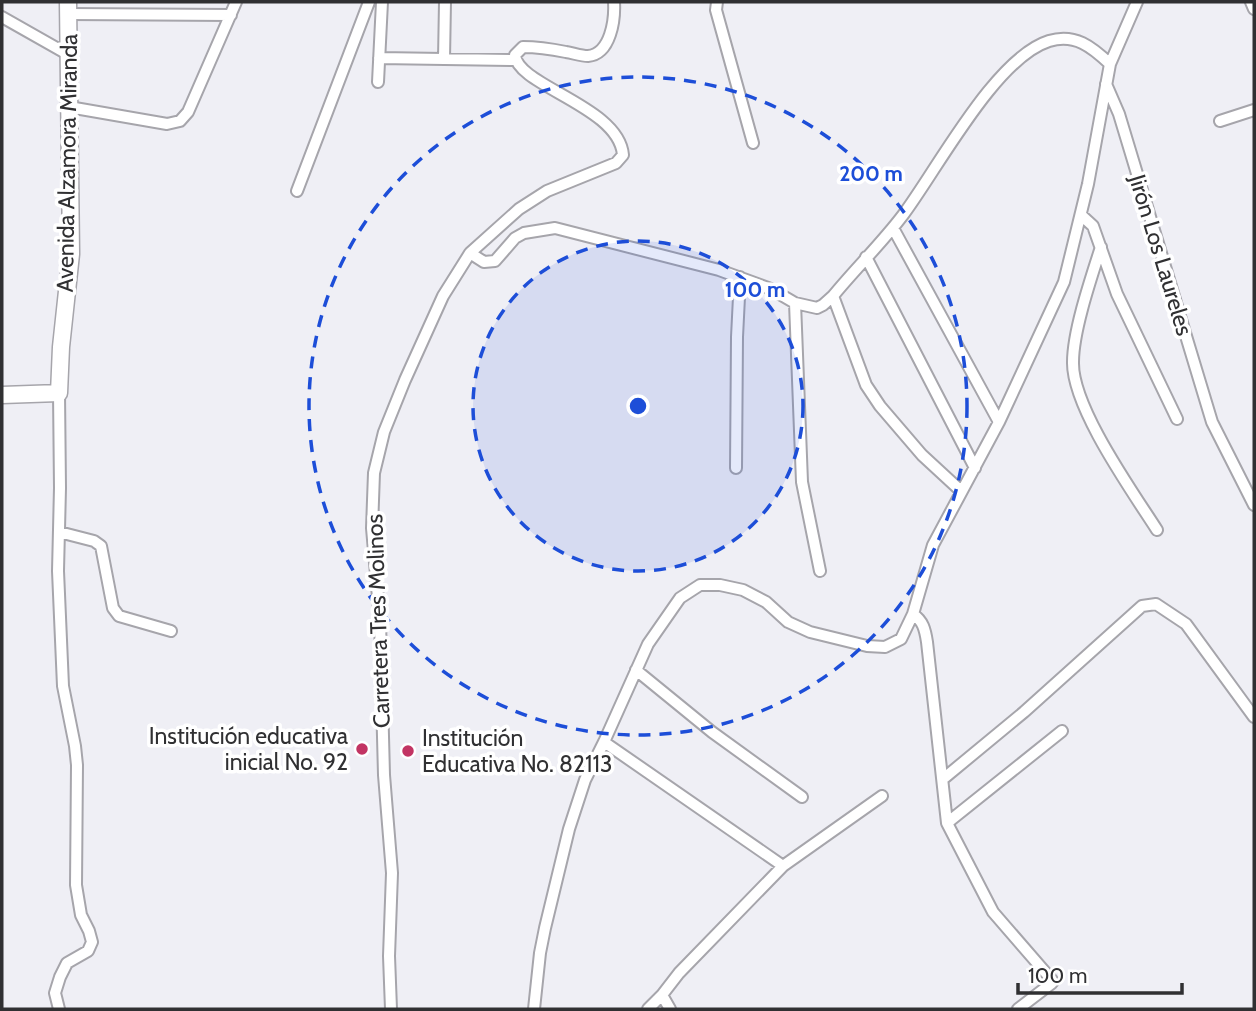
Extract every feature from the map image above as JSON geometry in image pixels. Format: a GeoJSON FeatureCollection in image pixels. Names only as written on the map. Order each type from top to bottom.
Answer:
{"type":"FeatureCollection","features":[{"type":"Feature","properties":{"kind":"street"},"geometry":{"type":"LineString","coordinates":[[136,2],[136,14]]}},
{"type":"Feature","properties":{"kind":"street"},"geometry":{"type":"LineString","coordinates":[[201,2],[201,15]]}},
{"type":"Feature","properties":{"kind":"street"},"geometry":{"type":"LineString","coordinates":[[69,107],[167,124],[180,121],[188,112],[236,2]]}},
{"type":"Feature","properties":{"kind":"street"},"geometry":{"type":"LineString","coordinates":[[297,191],[369,2]]}},
{"type":"Feature","properties":{"kind":"street"},"geometry":{"type":"LineString","coordinates":[[378,82],[382,2]]}},
{"type":"Feature","properties":{"kind":"street"},"geometry":{"type":"LineString","coordinates":[[444,59],[445,2]]}},
{"type":"Feature","properties":{"kind":"street"},"geometry":{"type":"LineString","coordinates":[[379,58],[515,60],[515,55],[523,47],[541,47],[589,56],[601,50],[608,39],[615,15],[614,2]]}},
{"type":"Feature","properties":{"kind":"street"},"geometry":{"type":"LineString","coordinates":[[718,2],[716,10],[753,143]]}},
{"type":"Feature","properties":{"kind":"street"},"geometry":{"type":"LineString","coordinates":[[534,1009],[540,953],[569,829],[585,780],[648,644],[680,598],[700,585],[720,585],[743,590],[766,602],[788,622],[810,632],[867,646],[885,647],[901,639],[912,614],[933,545],[999,422],[1064,282],[1081,215],[1110,64],[1137,2]]}},
{"type":"Feature","properties":{"kind":"street"},"geometry":{"type":"LineString","coordinates":[[1251,2],[1254,9]]}},
{"type":"Feature","properties":{"kind":"street"},"geometry":{"type":"LineString","coordinates":[[68,8],[136,14],[231,15]]}},
{"type":"Feature","properties":{"kind":"street","name":"Avenida Alzamora Miranda"},"geometry":{"type":"LineString","coordinates":[[59,393],[71,254],[68,8]]}},
{"type":"Feature","properties":{"kind":"street"},"geometry":{"type":"LineString","coordinates":[[2,17],[69,55]]}},
{"type":"Feature","properties":{"kind":"street"},"geometry":{"type":"LineString","coordinates":[[470,253],[488,263],[495,261],[515,238],[524,233],[555,228],[740,277],[771,289],[795,303],[817,308],[832,296],[893,228],[978,104],[1028,51],[1049,41],[1070,39],[1090,45],[1110,64]]}},
{"type":"Feature","properties":{"kind":"street","name":"Carretera Tres Molinos"},"geometry":{"type":"LineString","coordinates":[[391,1009],[389,956],[392,873],[384,775],[380,621],[372,528],[375,461],[388,421],[419,347],[443,296],[470,253],[519,208],[547,191],[616,163],[623,155],[622,146],[615,134],[594,114],[531,75],[515,60]]}},
{"type":"Feature","properties":{"kind":"street","name":"Jirón Los Laureles"},"geometry":{"type":"LineString","coordinates":[[1106,84],[1119,114],[1212,422],[1254,505]]}},
{"type":"Feature","properties":{"kind":"street"},"geometry":{"type":"LineString","coordinates":[[1220,121],[1254,110]]}},
{"type":"Feature","properties":{"kind":"street"},"geometry":{"type":"LineString","coordinates":[[1081,215],[1093,226],[1117,294],[1177,419]]}},
{"type":"Feature","properties":{"kind":"street"},"geometry":{"type":"LineString","coordinates":[[893,228],[999,422]]}},
{"type":"Feature","properties":{"kind":"street"},"geometry":{"type":"LineString","coordinates":[[1101,247],[1075,341],[1073,373],[1085,408],[1157,530]]}},
{"type":"Feature","properties":{"kind":"street"},"geometry":{"type":"LineString","coordinates":[[866,257],[975,468]]}},
{"type":"Feature","properties":{"kind":"street"},"geometry":{"type":"LineString","coordinates":[[736,468],[740,277]]}},
{"type":"Feature","properties":{"kind":"street"},"geometry":{"type":"LineString","coordinates":[[832,296],[866,385],[922,456],[961,491]]}},
{"type":"Feature","properties":{"kind":"street"},"geometry":{"type":"LineString","coordinates":[[795,303],[802,482],[820,571]]}},
{"type":"Feature","properties":{"kind":"street"},"geometry":{"type":"LineString","coordinates":[[2,395],[59,393],[58,572],[63,687],[77,765],[76,885],[81,915],[92,942],[88,951],[67,963],[55,993],[58,1009]]}},
{"type":"Feature","properties":{"kind":"street"},"geometry":{"type":"LineString","coordinates":[[59,531],[94,541],[100,546],[113,608],[119,616],[171,631]]}},
{"type":"Feature","properties":{"kind":"street"},"geometry":{"type":"LineString","coordinates":[[943,779],[1024,712],[1142,606],[1156,604],[1186,624],[1254,717]]}},
{"type":"Feature","properties":{"kind":"street"},"geometry":{"type":"LineString","coordinates":[[912,614],[920,620],[925,630],[947,824],[993,912],[1052,980],[1052,983],[1018,1009]]}},
{"type":"Feature","properties":{"kind":"street"},"geometry":{"type":"LineString","coordinates":[[636,670],[712,732],[802,797]]}},
{"type":"Feature","properties":{"kind":"street"},"geometry":{"type":"LineString","coordinates":[[947,824],[1062,731]]}},
{"type":"Feature","properties":{"kind":"street"},"geometry":{"type":"LineString","coordinates":[[604,742],[783,866]]}},
{"type":"Feature","properties":{"kind":"street"},"geometry":{"type":"LineString","coordinates":[[648,1009],[679,973],[783,866],[881,796]]}},
{"type":"Feature","properties":{"kind":"street"},"geometry":{"type":"LineString","coordinates":[[662,995],[670,1009]]}},
{"type":"Feature","properties":{"kind":"place","name":"Institución educativa inicial No. 92"},"geometry":{"type":"Point","coordinates":[362,749]}},
{"type":"Feature","properties":{"kind":"place","name":"Institución Educativa No. 82113"},"geometry":{"type":"Point","coordinates":[408,751]}}]}
